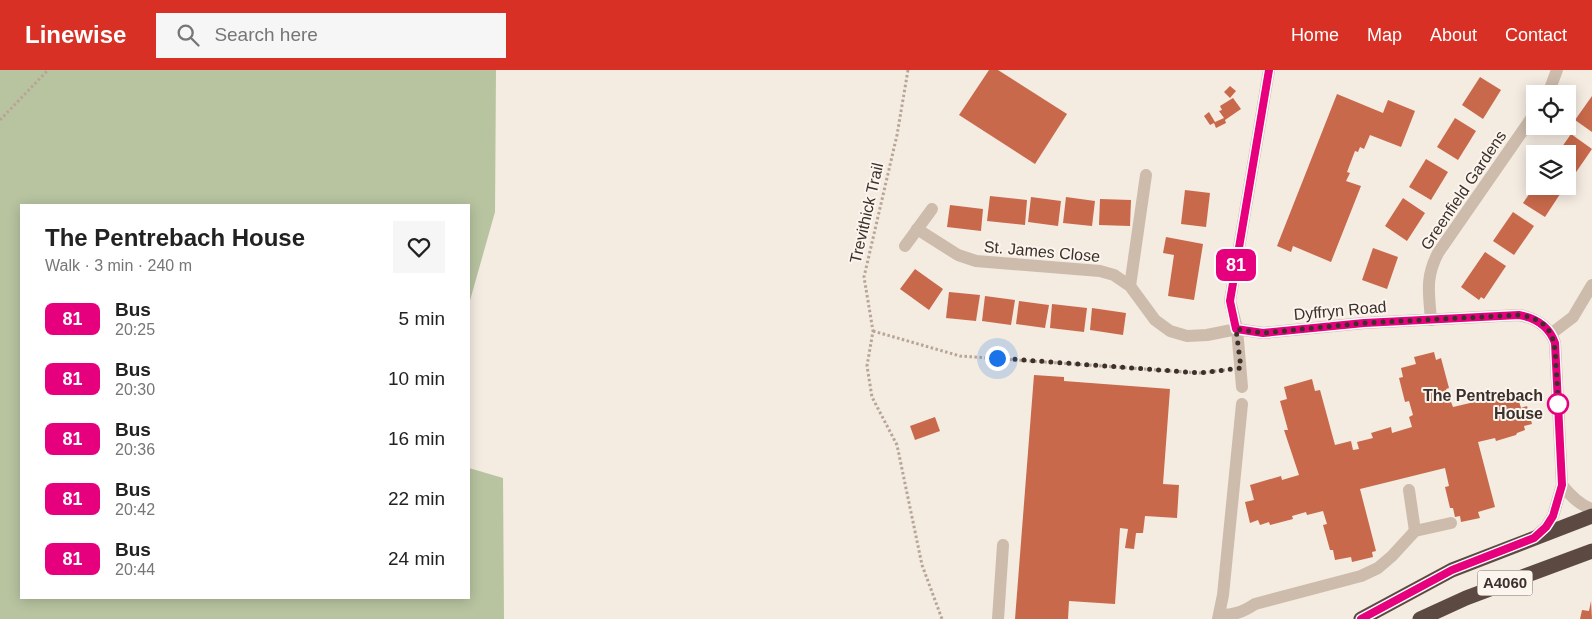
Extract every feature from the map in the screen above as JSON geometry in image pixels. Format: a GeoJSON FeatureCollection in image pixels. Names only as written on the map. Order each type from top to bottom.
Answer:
{"type":"FeatureCollection","features":[{"type":"Feature","properties":{"kind":"highway","name":"A4060"},"geometry":{"type":"LineString","coordinates":[[1361,619],[1452,570],[1592,516]]}},
{"type":"Feature","properties":{"kind":"highway","name":"A4060"},"geometry":{"type":"LineString","coordinates":[[1420,619],[1466,598],[1592,550]]}},
{"type":"Feature","properties":{"kind":"street"},"geometry":{"type":"LineString","coordinates":[[1242,387],[1236,329],[1230,301],[1269,70]]}},
{"type":"Feature","properties":{"kind":"street"},"geometry":{"type":"LineString","coordinates":[[1551,85],[1557,70]]}},
{"type":"Feature","properties":{"kind":"street","name":"Greenfield Gardens"},"geometry":{"type":"LineString","coordinates":[[1431,320],[1429,281],[1434,260],[1526,126]]}},
{"type":"Feature","properties":{"kind":"street"},"geometry":{"type":"LineString","coordinates":[[1130,286],[1146,175]]}},
{"type":"Feature","properties":{"kind":"street"},"geometry":{"type":"LineString","coordinates":[[905,246],[932,209]]}},
{"type":"Feature","properties":{"kind":"street","name":"St. James Close"},"geometry":{"type":"LineString","coordinates":[[917,229],[958,256],[976,261],[1100,271],[1114,275],[1130,286],[1155,320],[1170,331],[1187,336],[1207,335],[1236,329]]}},
{"type":"Feature","properties":{"kind":"street"},"geometry":{"type":"LineString","coordinates":[[1534,538],[1546,527],[1553,516],[1562,485],[1555,343],[1552,333],[1573,317],[1592,285]]}},
{"type":"Feature","properties":{"kind":"street","name":"Dyffryn Road"},"geometry":{"type":"LineString","coordinates":[[1236,329],[1263,333],[1364,323],[1519,315],[1530,317],[1552,333]]}},
{"type":"Feature","properties":{"kind":"street"},"geometry":{"type":"LineString","coordinates":[[1242,404],[1224,595],[1219,617],[1234,615],[1245,611],[1255,604],[1361,576],[1378,568],[1415,531],[1451,523]]}},
{"type":"Feature","properties":{"kind":"street"},"geometry":{"type":"LineString","coordinates":[[1562,485],[1572,498],[1587,508],[1592,509]]}},
{"type":"Feature","properties":{"kind":"street"},"geometry":{"type":"LineString","coordinates":[[1409,490],[1415,531]]}},
{"type":"Feature","properties":{"kind":"street"},"geometry":{"type":"LineString","coordinates":[[998,619],[1003,545]]}},
{"type":"Feature","properties":{"kind":"path"},"geometry":{"type":"LineString","coordinates":[[0,120],[48,70]]}},
{"type":"Feature","properties":{"kind":"path","name":"Trevithick Trail"},"geometry":{"type":"LineString","coordinates":[[908,70],[897,135],[864,277],[873,331],[867,366],[872,397],[897,444],[922,565],[942,619]]}},
{"type":"Feature","properties":{"kind":"path"},"geometry":{"type":"LineString","coordinates":[[873,331],[960,356],[1200,373],[1241,368]]}},
{"type":"Feature","properties":{"kind":"green space"},"geometry":{"type":"Polygon","coordinates":[[[0,70],[496,70],[495,212],[470,300],[470,204],[20,204],[20,599],[470,599],[470,468],[503,478],[504,619],[0,619],[0,70]]]}},
{"type":"Feature","properties":{"kind":"building"},"geometry":{"type":"Polygon","coordinates":[[[989,70],[998,70],[1067,114],[1035,164],[959,115],[989,70]]]}},
{"type":"Feature","properties":{"kind":"building"},"geometry":{"type":"Polygon","coordinates":[[[1480,77],[1501,90],[1483,119],[1462,105],[1480,77]]]}},
{"type":"Feature","properties":{"kind":"building"},"geometry":{"type":"Polygon","coordinates":[[[1230,86],[1236,91],[1230,98],[1224,92],[1230,86]]]}},
{"type":"Feature","properties":{"kind":"building"},"geometry":{"type":"Polygon","coordinates":[[[1337,94],[1383,113],[1388,100],[1415,111],[1401,147],[1370,135],[1364,149],[1360,147],[1358,152],[1355,151],[1347,172],[1350,173],[1346,181],[1361,186],[1331,262],[1293,246],[1291,252],[1277,246],[1337,94]]]}},
{"type":"Feature","properties":{"kind":"building"},"geometry":{"type":"Polygon","coordinates":[[[1592,96],[1592,132],[1576,121],[1592,96]]]}},
{"type":"Feature","properties":{"kind":"building"},"geometry":{"type":"Polygon","coordinates":[[[1233,98],[1241,109],[1225,120],[1226,123],[1216,128],[1214,123],[1210,125],[1204,116],[1209,112],[1215,122],[1224,118],[1219,111],[1222,110],[1220,106],[1233,98]]]}},
{"type":"Feature","properties":{"kind":"building"},"geometry":{"type":"Polygon","coordinates":[[[1455,118],[1476,131],[1458,160],[1437,147],[1455,118]]]}},
{"type":"Feature","properties":{"kind":"building"},"geometry":{"type":"Polygon","coordinates":[[[1570,135],[1572,135],[1592,149],[1576,172],[1576,145],[1563,145],[1570,135]]]}},
{"type":"Feature","properties":{"kind":"building"},"geometry":{"type":"Polygon","coordinates":[[[1426,159],[1448,172],[1431,200],[1409,187],[1426,159]]]}},
{"type":"Feature","properties":{"kind":"building"},"geometry":{"type":"Polygon","coordinates":[[[1185,190],[1210,193],[1206,227],[1181,224],[1185,190]]]}},
{"type":"Feature","properties":{"kind":"building"},"geometry":{"type":"Polygon","coordinates":[[[1529,195],[1559,195],[1545,217],[1523,203],[1529,195]]]}},
{"type":"Feature","properties":{"kind":"building"},"geometry":{"type":"Polygon","coordinates":[[[990,196],[1027,200],[1025,225],[987,221],[990,196]]]}},
{"type":"Feature","properties":{"kind":"building"},"geometry":{"type":"Polygon","coordinates":[[[1031,197],[1061,201],[1058,226],[1028,222],[1031,197]]]}},
{"type":"Feature","properties":{"kind":"building"},"geometry":{"type":"Polygon","coordinates":[[[1066,197],[1095,201],[1092,226],[1063,223],[1066,197]]]}},
{"type":"Feature","properties":{"kind":"building"},"geometry":{"type":"Polygon","coordinates":[[[1403,198],[1425,213],[1407,241],[1385,226],[1403,198]]]}},
{"type":"Feature","properties":{"kind":"building"},"geometry":{"type":"Polygon","coordinates":[[[1100,199],[1131,200],[1130,226],[1099,225],[1100,199]]]}},
{"type":"Feature","properties":{"kind":"building"},"geometry":{"type":"Polygon","coordinates":[[[950,205],[983,209],[981,231],[947,227],[950,205]]]}},
{"type":"Feature","properties":{"kind":"building"},"geometry":{"type":"Polygon","coordinates":[[[1513,212],[1534,226],[1514,255],[1493,241],[1513,212]]]}},
{"type":"Feature","properties":{"kind":"building"},"geometry":{"type":"Polygon","coordinates":[[[1166,237],[1203,244],[1194,300],[1168,296],[1174,255],[1163,253],[1166,237]]]}},
{"type":"Feature","properties":{"kind":"building"},"geometry":{"type":"Polygon","coordinates":[[[1373,248],[1398,257],[1387,289],[1362,280],[1373,248]]]}},
{"type":"Feature","properties":{"kind":"building"},"geometry":{"type":"Polygon","coordinates":[[[1485,252],[1506,266],[1484,299],[1481,297],[1479,300],[1461,287],[1485,252]]]}},
{"type":"Feature","properties":{"kind":"building"},"geometry":{"type":"Polygon","coordinates":[[[915,269],[943,289],[929,310],[900,289],[915,269]]]}},
{"type":"Feature","properties":{"kind":"building"},"geometry":{"type":"Polygon","coordinates":[[[949,292],[980,295],[976,321],[946,318],[949,292]]]}},
{"type":"Feature","properties":{"kind":"building"},"geometry":{"type":"Polygon","coordinates":[[[985,296],[1015,300],[1011,325],[982,321],[985,296]]]}},
{"type":"Feature","properties":{"kind":"building"},"geometry":{"type":"Polygon","coordinates":[[[1019,301],[1049,305],[1045,328],[1016,324],[1019,301]]]}},
{"type":"Feature","properties":{"kind":"building"},"geometry":{"type":"Polygon","coordinates":[[[1052,304],[1087,308],[1084,332],[1050,328],[1052,304]]]}},
{"type":"Feature","properties":{"kind":"building"},"geometry":{"type":"Polygon","coordinates":[[[1092,308],[1126,313],[1123,335],[1090,330],[1092,308]]]}},
{"type":"Feature","properties":{"kind":"building"},"geometry":{"type":"Polygon","coordinates":[[[1434,352],[1436,360],[1441,358],[1449,388],[1446,389],[1453,407],[1483,400],[1482,397],[1505,391],[1506,395],[1516,392],[1521,408],[1527,406],[1532,424],[1524,426],[1525,430],[1496,441],[1495,438],[1478,442],[1495,507],[1478,512],[1480,518],[1461,522],[1460,516],[1455,517],[1453,508],[1450,508],[1445,487],[1449,486],[1445,468],[1360,489],[1376,551],[1372,552],[1373,557],[1352,562],[1351,557],[1335,560],[1323,525],[1327,524],[1323,511],[1307,515],[1306,512],[1292,516],[1293,519],[1270,525],[1269,522],[1260,525],[1258,520],[1250,523],[1245,502],[1254,500],[1250,485],[1281,476],[1282,480],[1299,475],[1284,430],[1288,430],[1280,401],[1287,399],[1284,387],[1312,379],[1315,391],[1320,390],[1335,445],[1351,441],[1353,450],[1359,449],[1357,442],[1373,438],[1371,433],[1391,427],[1392,433],[1412,427],[1409,417],[1413,415],[1409,401],[1405,402],[1399,378],[1403,377],[1401,368],[1416,364],[1414,357],[1434,352]]]}},
{"type":"Feature","properties":{"kind":"building"},"geometry":{"type":"Polygon","coordinates":[[[1034,375],[1064,377],[1064,381],[1170,389],[1163,484],[1179,485],[1177,518],[1145,516],[1143,533],[1136,533],[1134,549],[1125,548],[1128,529],[1120,528],[1115,604],[1069,601],[1068,619],[1015,619],[1034,375]]]}},
{"type":"Feature","properties":{"kind":"building"},"geometry":{"type":"Polygon","coordinates":[[[935,417],[940,431],[915,440],[910,426],[935,417]]]}},
{"type":"Feature","properties":{"kind":"building"},"geometry":{"type":"Polygon","coordinates":[[[1591,601],[1592,619],[1580,619],[1582,610],[1589,611],[1591,601]]]}},
{"type":"Feature","properties":{"kind":"bus line","name":"81"},"geometry":{"type":"LineString","coordinates":[[1269,70],[1230,301],[1236,329],[1263,333],[1364,323],[1519,315],[1530,317],[1546,327],[1552,333],[1555,343],[1562,485],[1553,516],[1546,527],[1534,538],[1452,570],[1370,612],[1361,619]]}},
{"type":"Feature","properties":{"kind":"place","name":"The Pentrebach House"},"geometry":{"type":"Point","coordinates":[1558,404]}},
{"type":"Feature","properties":{"kind":"route"},"geometry":{"type":"LineString","coordinates":[[997,358],[1200,373],[1241,368],[1236,329],[1263,333],[1364,323],[1519,315],[1530,317],[1552,333],[1555,343],[1558,406],[1558,404]]}}]}
